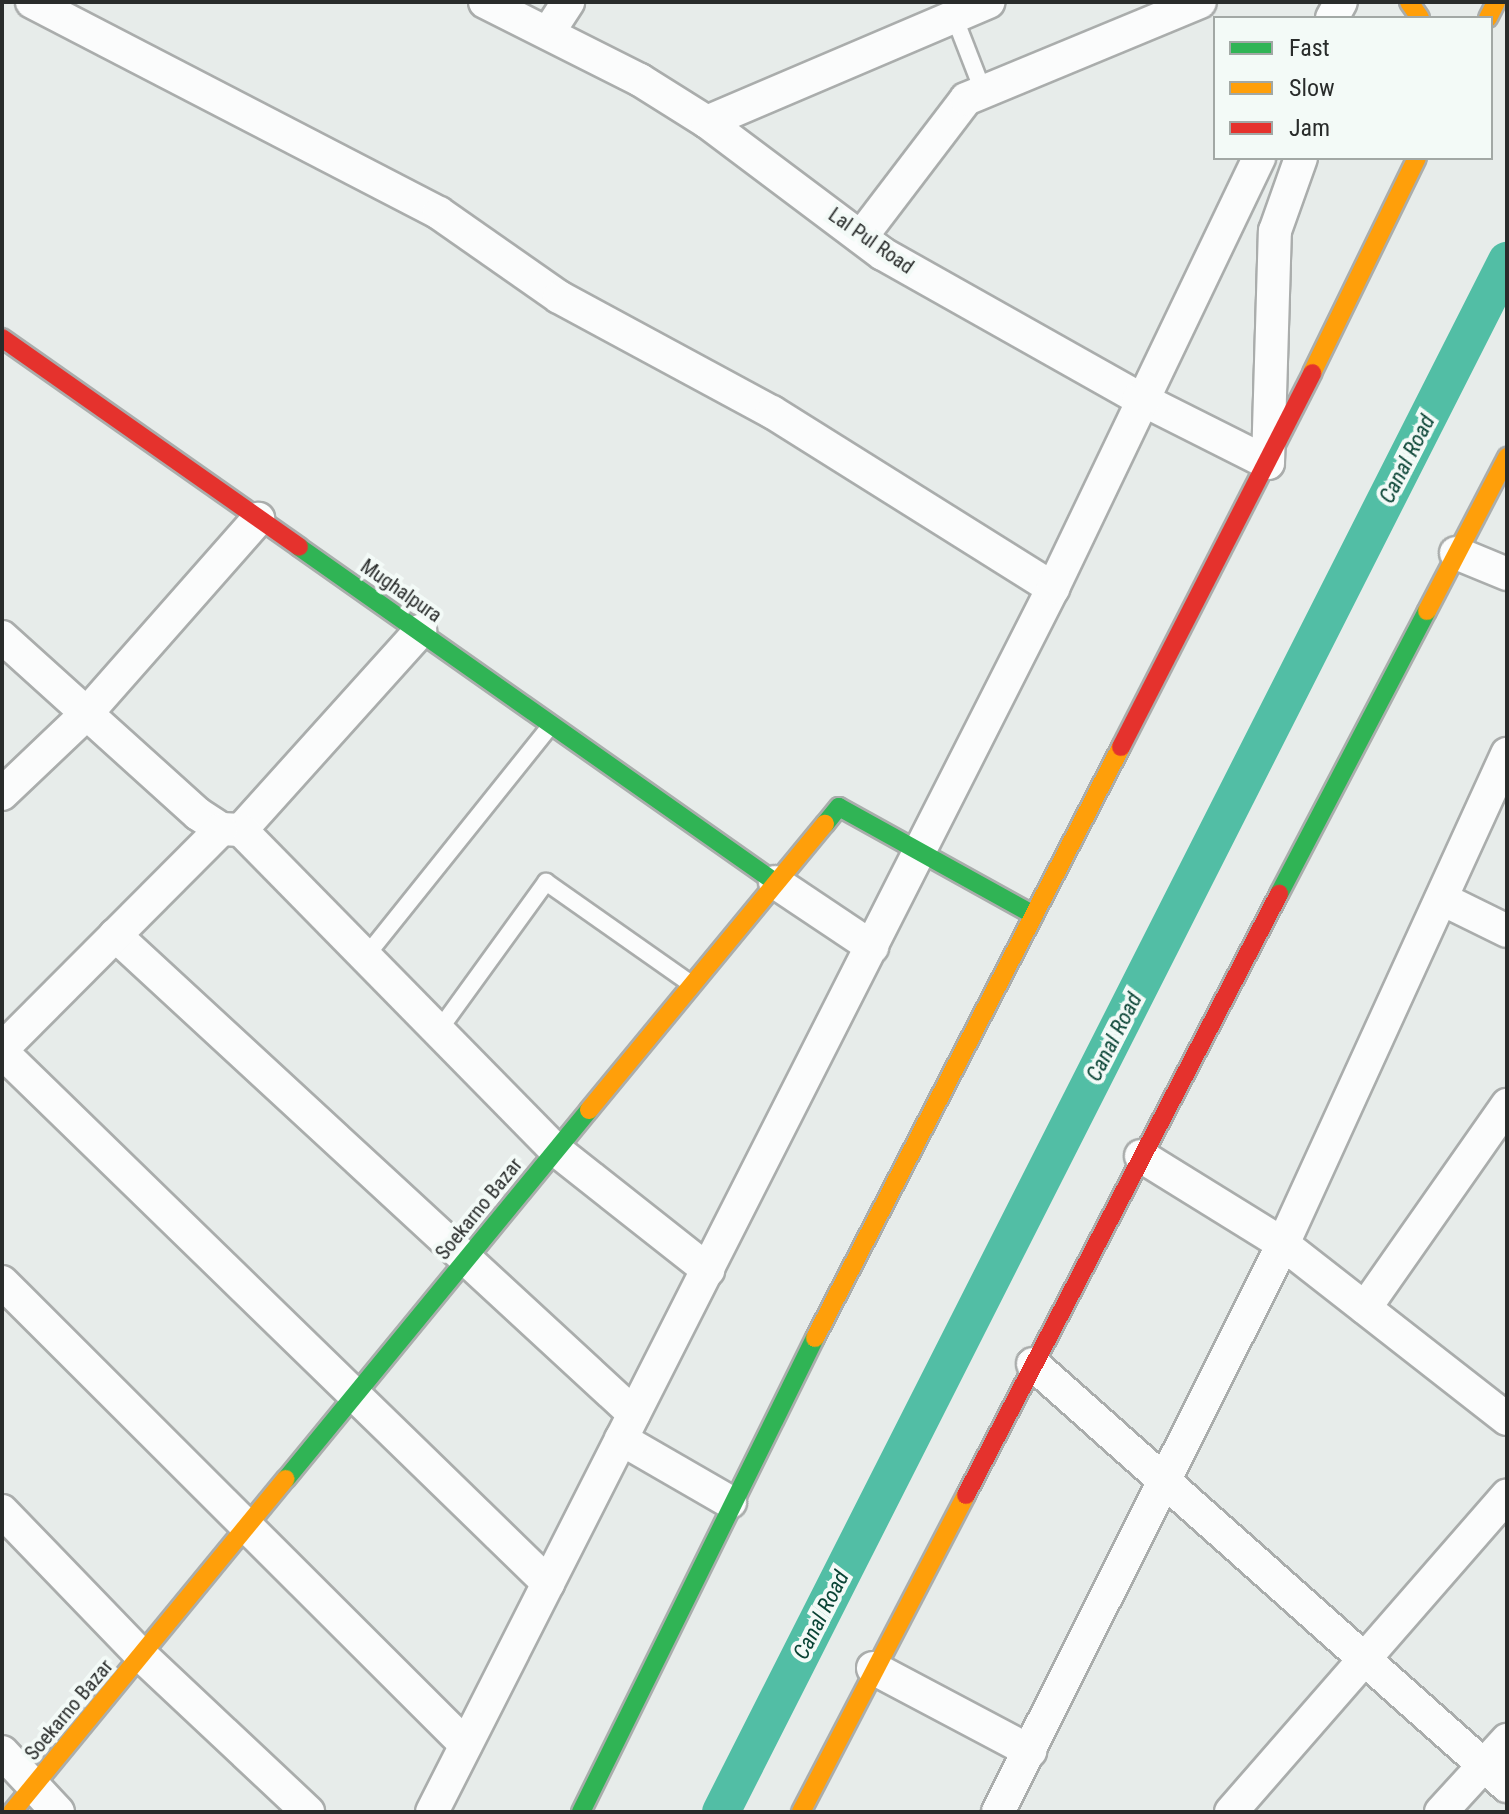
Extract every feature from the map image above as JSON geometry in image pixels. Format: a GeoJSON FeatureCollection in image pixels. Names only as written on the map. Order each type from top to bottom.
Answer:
{"type":"FeatureCollection","features":[{"type":"Feature","properties":{"kind":"main road"},"geometry":{"type":"LineString","coordinates":[[581,1812],[730,1502],[1268,463],[1416,160]]}},
{"type":"Feature","properties":{"kind":"main road","name":"Mughalpura"},"geometry":{"type":"LineString","coordinates":[[2,338],[775,882]]}},
{"type":"Feature","properties":{"kind":"main road"},"geometry":{"type":"LineString","coordinates":[[801,1812],[873,1668],[1507,457]]}},
{"type":"Feature","properties":{"kind":"main road","name":"Soekarno Bazar"},"geometry":{"type":"LineString","coordinates":[[12,1812],[839,807],[1034,915]]}},
{"type":"Feature","properties":{"kind":"street"},"geometry":{"type":"LineString","coordinates":[[32,2],[439,213],[559,297],[772,412],[1053,588]]}},
{"type":"Feature","properties":{"kind":"street"},"geometry":{"type":"LineString","coordinates":[[548,33],[568,2]]}},
{"type":"Feature","properties":{"kind":"street"},"geometry":{"type":"LineString","coordinates":[[707,122],[951,9],[988,2]]}},
{"type":"Feature","properties":{"kind":"street"},"geometry":{"type":"LineString","coordinates":[[861,237],[966,99],[1200,2]]}},
{"type":"Feature","properties":{"kind":"street","name":"Lal Pul Road"},"geometry":{"type":"LineString","coordinates":[[489,3],[707,122],[861,237],[1139,398],[1268,463]]}},
{"type":"Feature","properties":{"kind":"street"},"geometry":{"type":"LineString","coordinates":[[432,1812],[1053,588],[1139,398],[1258,160]]}},
{"type":"Feature","properties":{"kind":"street"},"geometry":{"type":"LineString","coordinates":[[1268,463],[1275,231],[1300,160]]}},
{"type":"Feature","properties":{"kind":"street"},"geometry":{"type":"LineString","coordinates":[[2,794],[87,713],[258,519]]}},
{"type":"Feature","properties":{"kind":"street"},"geometry":{"type":"LineString","coordinates":[[1456,553],[1507,574]]}},
{"type":"Feature","properties":{"kind":"street"},"geometry":{"type":"LineString","coordinates":[[420,631],[231,830],[115,935],[2,1051],[353,1398],[548,1583]]}},
{"type":"Feature","properties":{"kind":"street"},"geometry":{"type":"LineString","coordinates":[[2,637],[87,713],[231,830],[366,956],[556,1150],[708,1270]]}},
{"type":"Feature","properties":{"kind":"street"},"geometry":{"type":"LineString","coordinates":[[998,1812],[1161,1477],[1283,1244],[1505,764]]}},
{"type":"Feature","properties":{"kind":"street"},"geometry":{"type":"LineString","coordinates":[[775,882],[872,947]]}},
{"type":"Feature","properties":{"kind":"street"},"geometry":{"type":"LineString","coordinates":[[1444,900],[1507,931]]}},
{"type":"Feature","properties":{"kind":"street"},"geometry":{"type":"LineString","coordinates":[[115,935],[464,1263],[628,1427],[730,1502]]}},
{"type":"Feature","properties":{"kind":"street"},"geometry":{"type":"LineString","coordinates":[[1365,1308],[1507,1105]]}},
{"type":"Feature","properties":{"kind":"street"},"geometry":{"type":"LineString","coordinates":[[1141,1156],[1283,1244],[1506,1417]]}},
{"type":"Feature","properties":{"kind":"street"},"geometry":{"type":"LineString","coordinates":[[2,1282],[466,1745]]}},
{"type":"Feature","properties":{"kind":"street"},"geometry":{"type":"LineString","coordinates":[[1033,1364],[1363,1661],[1496,1775]]}},
{"type":"Feature","properties":{"kind":"street"},"geometry":{"type":"LineString","coordinates":[[1231,1812],[1507,1496]]}},
{"type":"Feature","properties":{"kind":"street"},"geometry":{"type":"LineString","coordinates":[[2,1511],[142,1656],[308,1812]]}},
{"type":"Feature","properties":{"kind":"street"},"geometry":{"type":"LineString","coordinates":[[873,1668],[1030,1751]]}},
{"type":"Feature","properties":{"kind":"street"},"geometry":{"type":"LineString","coordinates":[[1441,1812],[1496,1775],[1507,1740]]}},
{"type":"Feature","properties":{"kind":"street"},"geometry":{"type":"LineString","coordinates":[[2,1752],[58,1812]]}},
{"type":"Feature","properties":{"kind":"lane"},"geometry":{"type":"LineString","coordinates":[[951,9],[983,91]]}},
{"type":"Feature","properties":{"kind":"lane"},"geometry":{"type":"LineString","coordinates":[[366,956],[552,723]]}},
{"type":"Feature","properties":{"kind":"lane"},"geometry":{"type":"LineString","coordinates":[[439,1030],[546,882],[691,984]]}},
{"type":"Feature","properties":{"kind":"waterway","name":"Canal Road"},"geometry":{"type":"LineString","coordinates":[[721,1812],[1507,261]]}},
{"type":"Feature","properties":{"kind":"traffic: fast"},"geometry":{"type":"LineString","coordinates":[[299,547],[775,882]]}},
{"type":"Feature","properties":{"kind":"traffic: fast"},"geometry":{"type":"LineString","coordinates":[[1279,894],[1427,611]]}},
{"type":"Feature","properties":{"kind":"traffic: fast"},"geometry":{"type":"LineString","coordinates":[[825,824],[839,807],[1034,915]]}},
{"type":"Feature","properties":{"kind":"traffic: fast"},"geometry":{"type":"LineString","coordinates":[[286,1479],[589,1110]]}},
{"type":"Feature","properties":{"kind":"traffic: fast"},"geometry":{"type":"LineString","coordinates":[[581,1812],[815,1338]]}},
{"type":"Feature","properties":{"kind":"traffic: slow"},"geometry":{"type":"LineString","coordinates":[[1409,2],[1419,16]]}},
{"type":"Feature","properties":{"kind":"traffic: slow"},"geometry":{"type":"LineString","coordinates":[[1489,16],[1496,2]]}},
{"type":"Feature","properties":{"kind":"traffic: slow"},"geometry":{"type":"LineString","coordinates":[[1312,373],[1416,160]]}},
{"type":"Feature","properties":{"kind":"traffic: slow"},"geometry":{"type":"LineString","coordinates":[[1427,611],[1507,457]]}},
{"type":"Feature","properties":{"kind":"traffic: slow"},"geometry":{"type":"LineString","coordinates":[[815,1338],[1121,747]]}},
{"type":"Feature","properties":{"kind":"traffic: slow"},"geometry":{"type":"LineString","coordinates":[[589,1110],[825,824]]}},
{"type":"Feature","properties":{"kind":"traffic: slow"},"geometry":{"type":"LineString","coordinates":[[12,1812],[286,1479]]}},
{"type":"Feature","properties":{"kind":"traffic: slow"},"geometry":{"type":"LineString","coordinates":[[801,1812],[966,1495]]}},
{"type":"Feature","properties":{"kind":"traffic: jam"},"geometry":{"type":"LineString","coordinates":[[2,338],[299,547]]}},
{"type":"Feature","properties":{"kind":"traffic: jam"},"geometry":{"type":"LineString","coordinates":[[1121,747],[1312,373]]}},
{"type":"Feature","properties":{"kind":"traffic: jam"},"geometry":{"type":"LineString","coordinates":[[966,1495],[1279,894]]}}]}
